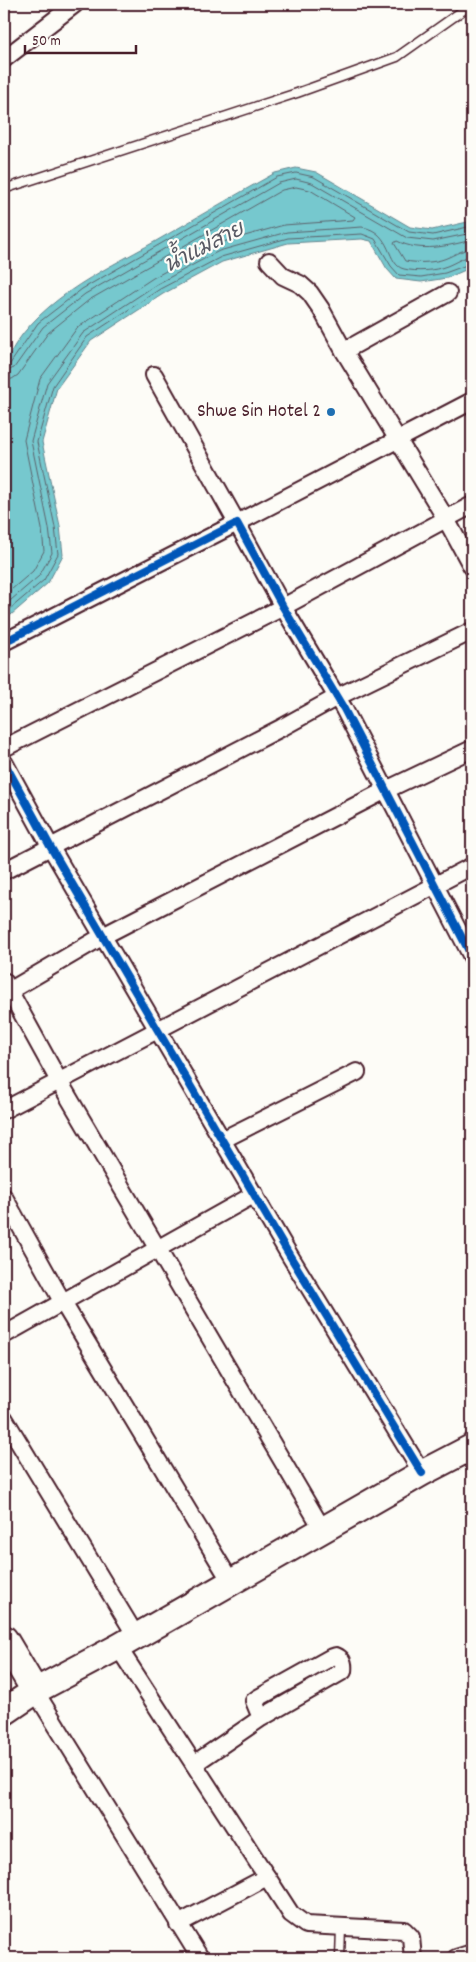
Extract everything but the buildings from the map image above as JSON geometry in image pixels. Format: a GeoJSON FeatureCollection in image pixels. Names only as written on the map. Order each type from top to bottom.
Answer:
{"type":"FeatureCollection","features":[{"type":"Feature","properties":{"kind":"highway"},"geometry":{"type":"LineString","coordinates":[[4,1639],[35,1690],[4,1712]]}},
{"type":"Feature","properties":{"kind":"main road"},"geometry":{"type":"LineString","coordinates":[[35,1690],[127,1641],[422,1473],[472,1447]]}},
{"type":"Feature","properties":{"kind":"street"},"geometry":{"type":"LineString","coordinates":[[4,59],[75,4]]}},
{"type":"Feature","properties":{"kind":"street"},"geometry":{"type":"LineString","coordinates":[[269,260],[283,276],[300,284],[310,293],[322,309],[344,351],[446,519],[472,567]]}},
{"type":"Feature","properties":{"kind":"street"},"geometry":{"type":"LineString","coordinates":[[344,351],[448,293]]}},
{"type":"Feature","properties":{"kind":"street"},"geometry":{"type":"LineString","coordinates":[[154,375],[283,607],[337,697],[472,957]]}},
{"type":"Feature","properties":{"kind":"street"},"geometry":{"type":"LineString","coordinates":[[4,642],[472,401]]}},
{"type":"Feature","properties":{"kind":"street"},"geometry":{"type":"LineString","coordinates":[[4,748],[283,607],[472,505]]}},
{"type":"Feature","properties":{"kind":"street"},"geometry":{"type":"LineString","coordinates":[[4,871],[281,728],[337,697],[472,631]]}},
{"type":"Feature","properties":{"kind":"street"},"geometry":{"type":"LineString","coordinates":[[322,1530],[5,988],[386,790],[472,749]]}},
{"type":"Feature","properties":{"kind":"street"},"geometry":{"type":"LineString","coordinates":[[4,762],[50,846],[222,1140],[422,1473]]}},
{"type":"Feature","properties":{"kind":"street"},"geometry":{"type":"LineString","coordinates":[[4,1110],[472,866]]}},
{"type":"Feature","properties":{"kind":"street"},"geometry":{"type":"LineString","coordinates":[[222,1140],[357,1072]]}},
{"type":"Feature","properties":{"kind":"street"},"geometry":{"type":"LineString","coordinates":[[4,1335],[254,1194]]}},
{"type":"Feature","properties":{"kind":"street"},"geometry":{"type":"LineString","coordinates":[[4,1197],[62,1301],[231,1582]]}},
{"type":"Feature","properties":{"kind":"street"},"geometry":{"type":"LineString","coordinates":[[4,1418],[194,1764],[291,1914],[306,1925],[404,1930],[411,1937],[423,1958]]}},
{"type":"Feature","properties":{"kind":"street"},"geometry":{"type":"LineString","coordinates":[[194,1764],[262,1718],[343,1671],[344,1665],[340,1658],[336,1656],[330,1658],[254,1701],[262,1718]]}},
{"type":"Feature","properties":{"kind":"street"},"geometry":{"type":"LineString","coordinates":[[35,1690],[199,1956]]}},
{"type":"Feature","properties":{"kind":"street"},"geometry":{"type":"LineString","coordinates":[[178,1924],[267,1877]]}},
{"type":"Feature","properties":{"kind":"street"},"geometry":{"type":"LineString","coordinates":[[411,1937],[413,1958]]}},
{"type":"Feature","properties":{"kind":"street"},"geometry":{"type":"LineString","coordinates":[[456,1958],[472,1953]]}},
{"type":"Feature","properties":{"kind":"lane"},"geometry":{"type":"LineString","coordinates":[[4,189],[297,93],[397,57],[472,4]]}},
{"type":"Feature","properties":{"kind":"lane"},"geometry":{"type":"LineString","coordinates":[[340,1958],[341,1927]]}},
{"type":"Feature","properties":{"kind":"water","name":"น้ำแม่สาย"},"geometry":{"type":"Polygon","coordinates":[[[296,168],[316,172],[410,227],[432,230],[472,221],[472,267],[447,278],[421,282],[396,279],[387,269],[371,241],[362,239],[288,243],[222,262],[163,294],[91,341],[57,388],[42,442],[60,526],[63,555],[48,583],[4,621],[4,366],[16,344],[31,324],[49,307],[91,278],[275,173],[296,168]]]}},
{"type":"Feature","properties":{"kind":"cycle path"},"geometry":{"type":"LineString","coordinates":[[4,642],[237,523],[283,607],[344,709],[472,957]]}},
{"type":"Feature","properties":{"kind":"cycle path"},"geometry":{"type":"LineString","coordinates":[[4,762],[50,846],[290,1256],[422,1473]]}},
{"type":"Feature","properties":{"kind":"place","name":"Shwe Sin Hotel 2"},"geometry":{"type":"Point","coordinates":[331,412]}}]}
